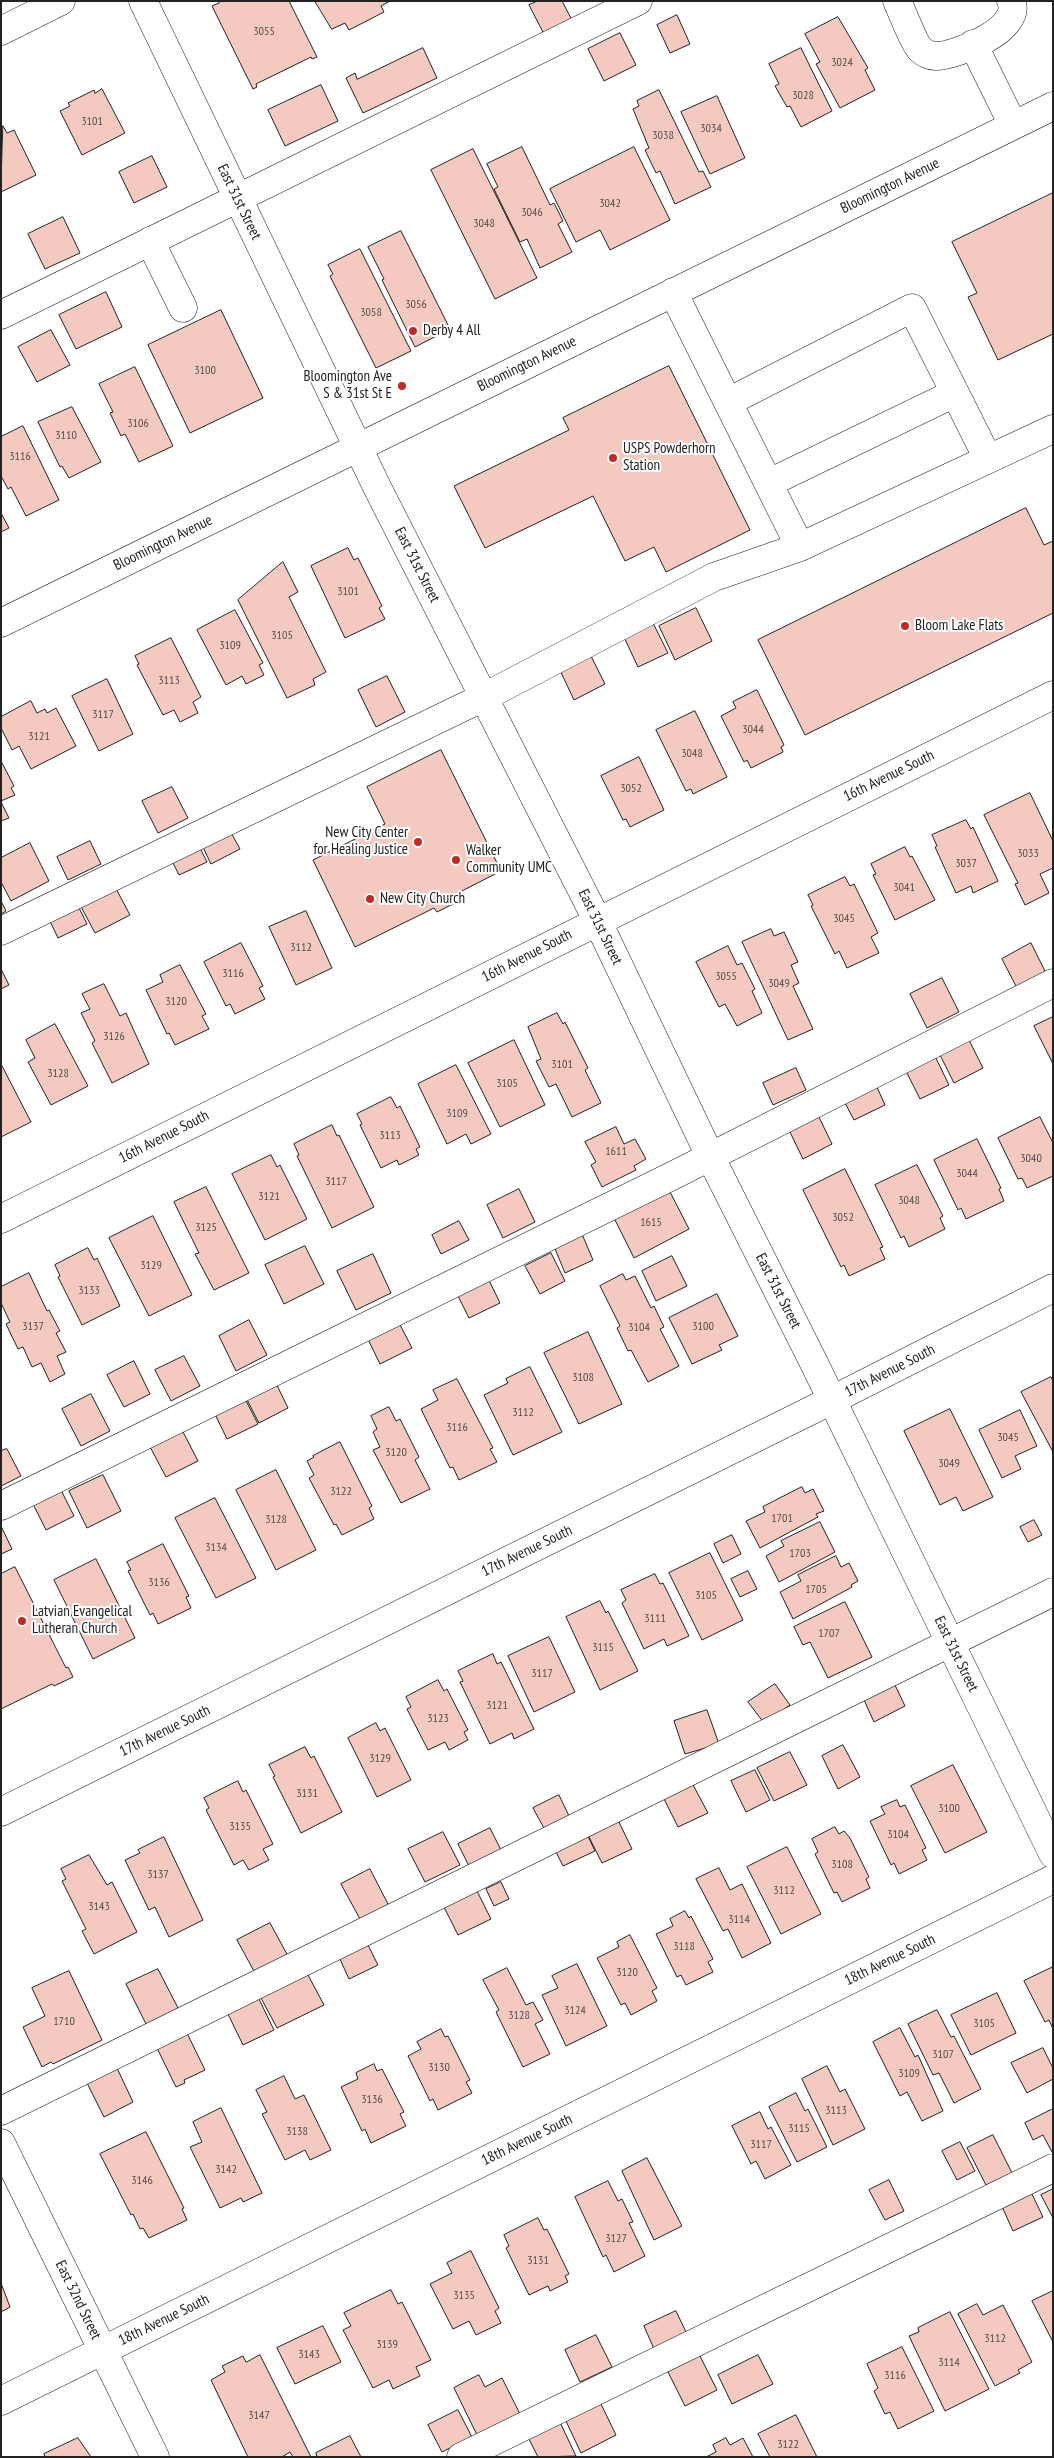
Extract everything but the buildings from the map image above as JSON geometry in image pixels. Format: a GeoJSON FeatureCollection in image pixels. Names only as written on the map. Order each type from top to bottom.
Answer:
{"type":"FeatureCollection","features":[{"type":"Feature","properties":{"kind":"street"},"geometry":{"type":"LineString","coordinates":[[1,31],[61,1]]}},
{"type":"Feature","properties":{"kind":"street","name":"East 31st Street"},"geometry":{"type":"LineString","coordinates":[[142,1],[359,447],[598,920],[710,1156],[832,1400],[1053,1854]]}},
{"type":"Feature","properties":{"kind":"street"},"geometry":{"type":"LineString","coordinates":[[1,315],[638,1]]}},
{"type":"Feature","properties":{"kind":"street"},"geometry":{"type":"LineString","coordinates":[[897,1],[920,49],[933,56],[946,55],[998,33],[1010,21],[1013,7],[1011,1]]}},
{"type":"Feature","properties":{"kind":"street"},"geometry":{"type":"LineString","coordinates":[[973,44],[1013,126]]}},
{"type":"Feature","properties":{"kind":"street","name":"Bloomington Avenue"},"geometry":{"type":"LineString","coordinates":[[1,623],[1053,106]]}},
{"type":"Feature","properties":{"kind":"street"},"geometry":{"type":"LineString","coordinates":[[150,241],[183,308]]}},
{"type":"Feature","properties":{"kind":"street"},"geometry":{"type":"LineString","coordinates":[[672,292],[800,546]]}},
{"type":"Feature","properties":{"kind":"street"},"geometry":{"type":"LineString","coordinates":[[728,402],[912,308],[988,459]]}},
{"type":"Feature","properties":{"kind":"street"},"geometry":{"type":"LineString","coordinates":[[769,483],[955,393]]}},
{"type":"Feature","properties":{"kind":"street"},"geometry":{"type":"LineString","coordinates":[[1,931],[484,696],[714,577],[800,546],[1053,429]]}},
{"type":"Feature","properties":{"kind":"street","name":"16th Avenue South"},"geometry":{"type":"LineString","coordinates":[[1,1218],[1053,695]]}},
{"type":"Feature","properties":{"kind":"street"},"geometry":{"type":"LineString","coordinates":[[1,1506],[676,1174],[1053,983]]}},
{"type":"Feature","properties":{"kind":"street","name":"17th Avenue South"},"geometry":{"type":"LineString","coordinates":[[1,1812],[832,1400],[1053,1288]]}},
{"type":"Feature","properties":{"kind":"street"},"geometry":{"type":"LineString","coordinates":[[1,2111],[1053,1592]]}},
{"type":"Feature","properties":{"kind":"street","name":"18th Avenue South"},"geometry":{"type":"LineString","coordinates":[[1,2401],[1053,1879]]}},
{"type":"Feature","properties":{"kind":"street","name":"East 32nd Street"},"geometry":{"type":"LineString","coordinates":[[1,2143],[155,2457]]}},
{"type":"Feature","properties":{"kind":"street"},"geometry":{"type":"LineString","coordinates":[[460,2457],[1053,2168]]}},
{"type":"Feature","properties":{"kind":"place","name":"Derby 4 All"},"geometry":{"type":"Point","coordinates":[413,331]}},
{"type":"Feature","properties":{"kind":"place","name":"Bloomington Ave S & 31st St E"},"geometry":{"type":"Point","coordinates":[402,386]}},
{"type":"Feature","properties":{"kind":"place","name":"USPS Powderhorn Station"},"geometry":{"type":"Point","coordinates":[613,458]}},
{"type":"Feature","properties":{"kind":"place","name":"Bloom Lake Flats"},"geometry":{"type":"Point","coordinates":[905,626]}},
{"type":"Feature","properties":{"kind":"place","name":"New City Center for Healing Justice"},"geometry":{"type":"Point","coordinates":[418,842]}},
{"type":"Feature","properties":{"kind":"place","name":"Walker Community UMC"},"geometry":{"type":"Point","coordinates":[456,860]}},
{"type":"Feature","properties":{"kind":"place","name":"New City Church"},"geometry":{"type":"Point","coordinates":[370,899]}},
{"type":"Feature","properties":{"kind":"place","name":"Latvian Evangelical Lutheran Church"},"geometry":{"type":"Point","coordinates":[22,1621]}}]}
